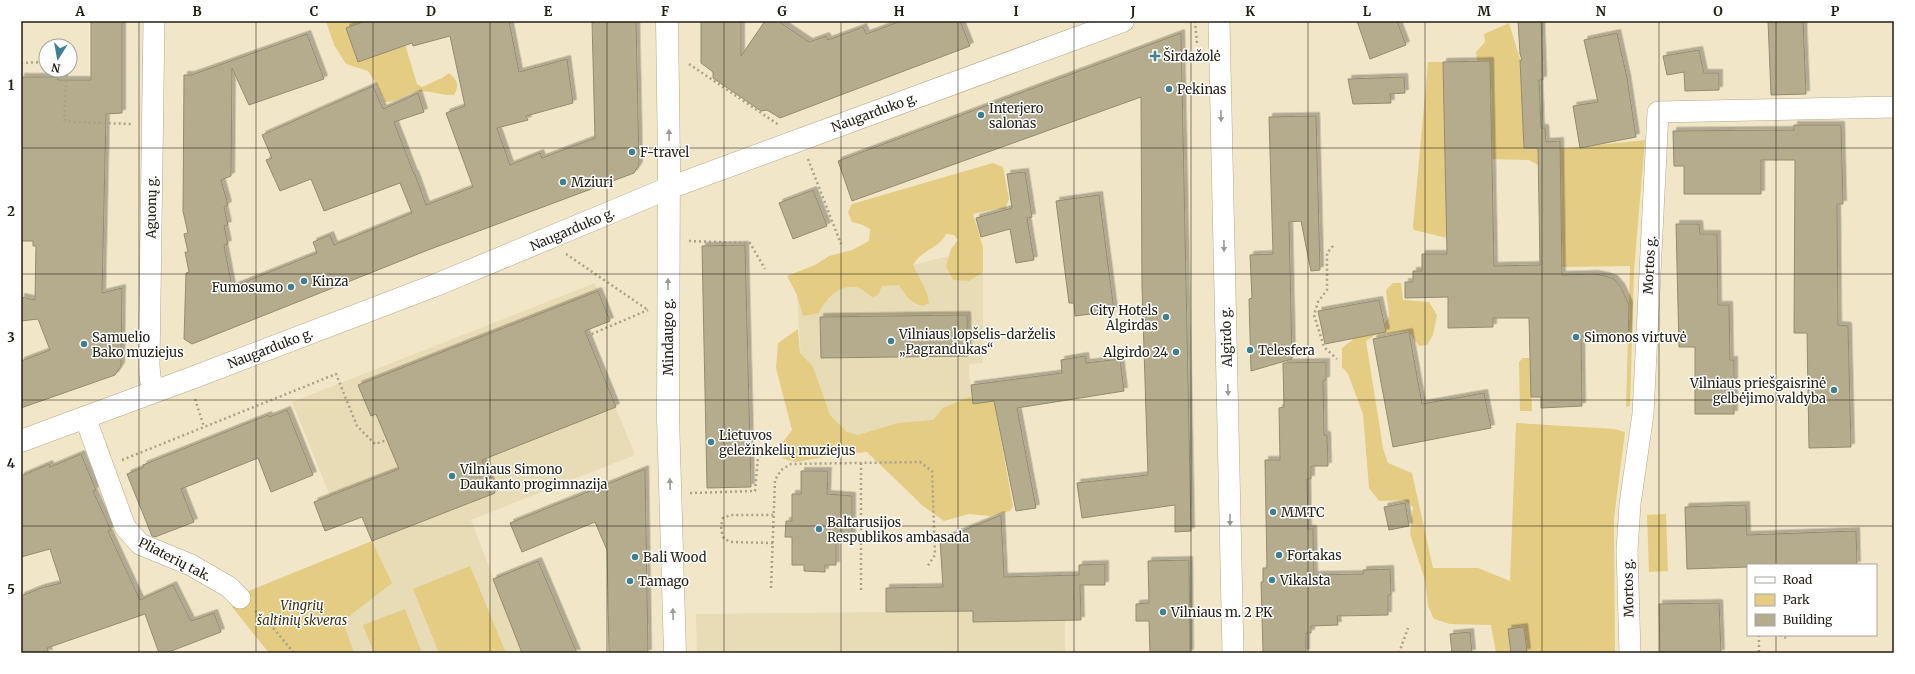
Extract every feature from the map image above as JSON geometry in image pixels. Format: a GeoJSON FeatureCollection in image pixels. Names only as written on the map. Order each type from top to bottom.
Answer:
{"type":"FeatureCollection","features":[{"type":"Feature","properties":{"kind":"main road","name":"Mindaugo g."},"geometry":{"type":"LineString","coordinates":[[667,21],[669,188],[668,417],[675,653]]}},
{"type":"Feature","properties":{"kind":"main road","name":"Naugarduko g."},"geometry":{"type":"LineString","coordinates":[[21,441],[436,285],[669,188],[1123,21]]}},
{"type":"Feature","properties":{"kind":"street","name":"Aguonų g."},"geometry":{"type":"LineString","coordinates":[[154,21],[149,365],[150,378],[155,391]]}},
{"type":"Feature","properties":{"kind":"street","name":"Algirdo g."},"geometry":{"type":"LineString","coordinates":[[1219,21],[1233,653]]}},
{"type":"Feature","properties":{"kind":"street","name":"Mortos g."},"geometry":{"type":"LineString","coordinates":[[1630,653],[1627,550],[1630,504],[1642,414],[1658,112],[1894,107]]}},
{"type":"Feature","properties":{"kind":"street","name":"Pliaterių tak."},"geometry":{"type":"LineString","coordinates":[[85,417],[125,527],[140,544],[191,565],[229,587],[240,598]]}},
{"type":"Feature","properties":{"kind":"path"},"geometry":{"type":"LineString","coordinates":[[667,49],[800,140],[841,244]]}},
{"type":"Feature","properties":{"kind":"path"},"geometry":{"type":"LineString","coordinates":[[21,63],[38,62]]}},
{"type":"Feature","properties":{"kind":"path"},"geometry":{"type":"LineString","coordinates":[[67,78],[64,120],[73,122],[153,125]]}},
{"type":"Feature","properties":{"kind":"path"},"geometry":{"type":"LineString","coordinates":[[546,240],[668,324]]}},
{"type":"Feature","properties":{"kind":"path"},"geometry":{"type":"LineString","coordinates":[[669,240],[750,244],[765,270]]}},
{"type":"Feature","properties":{"kind":"path"},"geometry":{"type":"LineString","coordinates":[[1333,246],[1328,253],[1327,290],[1318,302],[1314,315],[1324,347],[1337,359]]}},
{"type":"Feature","properties":{"kind":"path"},"geometry":{"type":"LineString","coordinates":[[587,336],[648,310]]}},
{"type":"Feature","properties":{"kind":"path"},"geometry":{"type":"LineString","coordinates":[[103,468],[336,374],[357,426],[375,444],[387,440]]}},
{"type":"Feature","properties":{"kind":"path"},"geometry":{"type":"LineString","coordinates":[[189,379],[204,427]]}},
{"type":"Feature","properties":{"kind":"path"},"geometry":{"type":"LineString","coordinates":[[670,494],[756,491],[758,458],[761,455]]}},
{"type":"Feature","properties":{"kind":"path"},"geometry":{"type":"LineString","coordinates":[[771,588],[775,480],[781,470],[791,464],[920,462],[932,471],[935,555],[927,567]]}},
{"type":"Feature","properties":{"kind":"path"},"geometry":{"type":"LineString","coordinates":[[861,463],[861,592]]}},
{"type":"Feature","properties":{"kind":"path"},"geometry":{"type":"LineString","coordinates":[[773,543],[732,542],[724,539],[720,525],[723,518],[731,515],[774,515]]}},
{"type":"Feature","properties":{"kind":"path"},"geometry":{"type":"LineString","coordinates":[[240,598],[274,629],[294,653]]}},
{"type":"Feature","properties":{"kind":"path"},"geometry":{"type":"LineString","coordinates":[[1399,653],[1408,628]]}},
{"type":"Feature","properties":{"kind":"path"},"geometry":{"type":"LineString","coordinates":[[1759,636],[1759,653]]}},
{"type":"Feature","properties":{"kind":"path"},"geometry":{"type":"LineString","coordinates":[[1782,636],[1786,638]]}},
{"type":"Feature","properties":{"kind":"shaded area","name":"Vilniaus lopšelis-darželis „Pagrandukas“"},"geometry":{"type":"Polygon","coordinates":[[[983,247],[983,363],[969,364],[969,372],[973,404],[1002,439],[806,442],[797,295],[983,247]]]}},
{"type":"Feature","properties":{"kind":"shaded area","name":"Vilniaus Simono Daukanto progimnazija"},"geometry":{"type":"Polygon","coordinates":[[[595,283],[610,321],[585,331],[635,455],[471,520],[522,653],[354,653],[342,621],[391,583],[362,517],[325,531],[314,502],[330,496],[292,402],[595,283]]]}},
{"type":"Feature","properties":{"kind":"shaded area"},"geometry":{"type":"Polygon","coordinates":[[[973,611],[973,622],[1065,620],[1065,653],[697,653],[696,614],[973,611]]]}},
{"type":"Feature","properties":{"kind":"green space"},"geometry":{"type":"Polygon","coordinates":[[[326,21],[398,21],[417,84],[422,87],[442,78],[449,73],[457,83],[457,88],[454,95],[419,91],[397,100],[385,102],[368,71],[346,64],[334,45],[326,21]]]}},
{"type":"Feature","properties":{"kind":"green space"},"geometry":{"type":"Polygon","coordinates":[[[1509,23],[1520,59],[1524,147],[1546,147],[1558,149],[1645,140],[1634,271],[1630,406],[1626,407],[1630,266],[1562,267],[1560,164],[1538,165],[1529,160],[1492,159],[1490,61],[1477,61],[1476,52],[1485,42],[1484,34],[1509,23]]]}},
{"type":"Feature","properties":{"kind":"green space"},"geometry":{"type":"Polygon","coordinates":[[[1428,62],[1443,62],[1447,238],[1414,230],[1413,227],[1428,62]]]}},
{"type":"Feature","properties":{"kind":"green space"},"geometry":{"type":"Polygon","coordinates":[[[993,163],[1003,167],[1009,199],[1005,209],[996,209],[973,214],[983,247],[983,272],[969,281],[953,280],[946,266],[951,249],[958,240],[954,235],[946,234],[939,243],[916,260],[913,265],[927,293],[929,303],[923,306],[915,303],[906,296],[899,285],[882,286],[878,295],[872,297],[856,287],[849,287],[838,290],[833,294],[819,313],[803,316],[797,295],[787,276],[815,265],[829,256],[852,250],[869,241],[870,229],[852,222],[848,212],[852,204],[993,163]]]}},
{"type":"Feature","properties":{"kind":"green space"},"geometry":{"type":"Polygon","coordinates":[[[1393,283],[1401,283],[1403,300],[1429,302],[1437,315],[1433,335],[1427,345],[1419,346],[1408,331],[1375,335],[1366,341],[1383,448],[1388,463],[1412,473],[1433,568],[1478,568],[1510,581],[1516,423],[1614,429],[1625,432],[1614,518],[1615,653],[1496,653],[1491,625],[1450,624],[1434,619],[1428,606],[1425,580],[1410,534],[1413,507],[1404,500],[1379,501],[1369,488],[1363,414],[1348,374],[1342,367],[1342,348],[1356,337],[1386,322],[1389,315],[1386,290],[1393,283]]]}},
{"type":"Feature","properties":{"kind":"green space"},"geometry":{"type":"Polygon","coordinates":[[[798,329],[800,353],[813,367],[830,415],[847,432],[858,435],[898,423],[933,420],[943,408],[969,397],[972,397],[973,404],[994,401],[1013,506],[1010,511],[990,516],[969,514],[944,521],[923,506],[867,452],[835,455],[796,462],[784,459],[777,452],[792,430],[776,368],[778,343],[798,329]]]}},
{"type":"Feature","properties":{"kind":"green space"},"geometry":{"type":"Polygon","coordinates":[[[1523,358],[1530,358],[1532,411],[1520,411],[1519,362],[1523,358]]]}},
{"type":"Feature","properties":{"kind":"green space"},"geometry":{"type":"Polygon","coordinates":[[[1666,514],[1668,571],[1649,572],[1647,515],[1666,514]]]}},
{"type":"Feature","properties":{"kind":"green space","name":"Vingrių šaltinių skveras"},"geometry":{"type":"Polygon","coordinates":[[[372,541],[392,583],[343,621],[354,653],[269,653],[232,607],[246,592],[372,541]]]}},
{"type":"Feature","properties":{"kind":"green space"},"geometry":{"type":"Polygon","coordinates":[[[470,566],[506,653],[439,653],[413,589],[470,566]]]}},
{"type":"Feature","properties":{"kind":"green space"},"geometry":{"type":"Polygon","coordinates":[[[405,609],[422,653],[374,653],[363,625],[405,609]]]}},
{"type":"Feature","properties":{"kind":"building"},"geometry":{"type":"Polygon","coordinates":[[[91,21],[122,21],[122,113],[106,114],[102,293],[122,288],[121,366],[115,375],[21,408],[21,361],[50,350],[38,319],[21,321],[21,297],[35,300],[36,246],[33,246],[33,241],[21,241],[21,77],[58,78],[58,80],[91,80],[91,21]]]}},
{"type":"Feature","properties":{"kind":"building"},"geometry":{"type":"Polygon","coordinates":[[[366,21],[509,21],[519,72],[567,59],[573,103],[526,116],[528,120],[497,128],[510,165],[540,153],[542,158],[595,138],[592,21],[636,21],[639,165],[634,173],[428,250],[192,344],[184,339],[186,273],[189,272],[185,252],[188,252],[184,234],[188,233],[183,211],[184,75],[191,75],[307,34],[324,79],[249,105],[232,68],[231,176],[221,180],[228,205],[224,207],[228,225],[224,226],[228,244],[224,245],[232,287],[317,253],[313,242],[330,235],[334,245],[412,213],[400,183],[324,211],[311,179],[280,191],[266,160],[272,158],[262,135],[373,86],[383,109],[418,93],[424,112],[394,122],[426,205],[473,187],[446,113],[465,106],[450,36],[413,46],[412,43],[358,62],[346,28],[366,21]]]}},
{"type":"Feature","properties":{"kind":"building"},"geometry":{"type":"Polygon","coordinates":[[[701,21],[741,21],[741,56],[765,21],[778,21],[809,42],[826,36],[828,40],[863,27],[866,34],[901,21],[960,21],[970,46],[780,118],[767,110],[761,111],[713,78],[713,72],[701,63],[701,21]]]}},
{"type":"Feature","properties":{"kind":"building"},"geometry":{"type":"Polygon","coordinates":[[[1357,21],[1397,21],[1406,45],[1370,59],[1357,21]]]}},
{"type":"Feature","properties":{"kind":"building"},"geometry":{"type":"Polygon","coordinates":[[[1518,21],[1541,21],[1543,80],[1539,80],[1541,128],[1545,128],[1546,142],[1560,141],[1562,275],[1595,274],[1614,279],[1621,287],[1629,305],[1628,336],[1581,336],[1582,406],[1541,408],[1541,397],[1531,397],[1529,318],[1493,318],[1493,327],[1448,328],[1448,297],[1405,298],[1405,282],[1413,282],[1413,271],[1422,271],[1422,254],[1447,254],[1443,62],[1490,61],[1494,266],[1540,265],[1538,148],[1524,148],[1520,60],[1522,60],[1520,54],[1518,21]]]}},
{"type":"Feature","properties":{"kind":"building"},"geometry":{"type":"Polygon","coordinates":[[[1768,21],[1803,21],[1806,94],[1771,95],[1768,21]]]}},
{"type":"Feature","properties":{"kind":"building"},"geometry":{"type":"Polygon","coordinates":[[[1181,33],[1191,531],[1175,532],[1175,505],[1082,518],[1077,483],[1148,475],[1142,287],[1141,97],[852,201],[838,161],[1181,33]]]}},
{"type":"Feature","properties":{"kind":"building"},"geometry":{"type":"Polygon","coordinates":[[[1617,33],[1627,78],[1636,137],[1580,148],[1573,106],[1598,102],[1584,40],[1617,33]]]}},
{"type":"Feature","properties":{"kind":"building"},"geometry":{"type":"Polygon","coordinates":[[[1699,50],[1704,73],[1719,73],[1719,90],[1685,91],[1684,72],[1667,75],[1663,56],[1699,50]]]}},
{"type":"Feature","properties":{"kind":"building"},"geometry":{"type":"Polygon","coordinates":[[[1404,77],[1405,93],[1390,94],[1391,103],[1353,104],[1348,79],[1404,77]]]}},
{"type":"Feature","properties":{"kind":"building"},"geometry":{"type":"Polygon","coordinates":[[[1316,116],[1320,270],[1311,271],[1301,221],[1289,222],[1292,359],[1251,371],[1249,299],[1252,298],[1250,255],[1273,254],[1269,117],[1316,116]]]}},
{"type":"Feature","properties":{"kind":"building"},"geometry":{"type":"Polygon","coordinates":[[[1794,125],[1841,125],[1843,204],[1837,204],[1838,325],[1848,326],[1851,447],[1809,448],[1807,333],[1794,333],[1795,160],[1761,160],[1761,194],[1684,194],[1684,166],[1674,166],[1673,131],[1794,130],[1794,125]]]}},
{"type":"Feature","properties":{"kind":"building"},"geometry":{"type":"Polygon","coordinates":[[[1025,172],[1032,217],[1027,218],[1034,260],[1016,263],[1010,229],[981,237],[976,218],[1012,208],[1007,174],[1025,172]]]}},
{"type":"Feature","properties":{"kind":"building"},"geometry":{"type":"Polygon","coordinates":[[[813,190],[827,226],[793,239],[779,203],[813,190]]]}},
{"type":"Feature","properties":{"kind":"building"},"geometry":{"type":"Polygon","coordinates":[[[1099,195],[1114,311],[1075,316],[1074,303],[1069,303],[1056,201],[1099,195]]]}},
{"type":"Feature","properties":{"kind":"building"},"geometry":{"type":"Polygon","coordinates":[[[1676,224],[1699,224],[1700,234],[1717,234],[1718,305],[1729,305],[1730,360],[1734,360],[1734,414],[1695,414],[1695,347],[1679,347],[1676,224]]]}},
{"type":"Feature","properties":{"kind":"building"},"geometry":{"type":"Polygon","coordinates":[[[745,245],[751,487],[707,488],[702,246],[745,245]]]}},
{"type":"Feature","properties":{"kind":"building"},"geometry":{"type":"Polygon","coordinates":[[[598,291],[610,321],[585,331],[616,407],[482,460],[495,493],[372,541],[362,517],[325,531],[314,502],[399,469],[376,414],[371,416],[358,385],[598,291]]]}},
{"type":"Feature","properties":{"kind":"building"},"geometry":{"type":"Polygon","coordinates":[[[1379,300],[1386,332],[1325,344],[1318,311],[1379,300]]]}},
{"type":"Feature","properties":{"kind":"building"},"geometry":{"type":"Polygon","coordinates":[[[967,315],[968,356],[821,358],[820,317],[967,315]]]}},
{"type":"Feature","properties":{"kind":"building"},"geometry":{"type":"Polygon","coordinates":[[[1409,332],[1422,404],[1484,393],[1491,428],[1393,447],[1373,339],[1409,332]]]}},
{"type":"Feature","properties":{"kind":"building"},"geometry":{"type":"Polygon","coordinates":[[[1085,356],[1086,363],[1120,359],[1124,391],[1017,408],[1036,508],[1016,511],[994,401],[973,404],[971,385],[1062,373],[1061,360],[1085,356]]]}},
{"type":"Feature","properties":{"kind":"building"},"geometry":{"type":"Polygon","coordinates":[[[1326,362],[1326,380],[1323,381],[1324,435],[1327,435],[1328,466],[1311,466],[1311,479],[1307,479],[1308,529],[1313,529],[1314,575],[1363,574],[1363,570],[1390,569],[1391,595],[1388,595],[1388,615],[1337,616],[1338,625],[1311,626],[1311,633],[1306,633],[1306,653],[1263,653],[1261,582],[1263,582],[1263,568],[1267,568],[1265,460],[1280,460],[1279,408],[1284,407],[1283,363],[1326,362]]]}},
{"type":"Feature","properties":{"kind":"building"},"geometry":{"type":"Polygon","coordinates":[[[287,410],[313,475],[271,492],[258,458],[181,489],[194,522],[155,537],[152,536],[127,474],[144,467],[143,465],[268,415],[269,417],[287,410]]]}},
{"type":"Feature","properties":{"kind":"building"},"geometry":{"type":"Polygon","coordinates":[[[81,454],[96,490],[93,491],[111,530],[108,531],[140,600],[173,585],[191,621],[214,613],[221,632],[166,653],[159,653],[145,614],[47,648],[49,653],[21,653],[21,596],[41,588],[61,583],[50,549],[21,557],[21,476],[49,464],[50,467],[81,454]]]}},
{"type":"Feature","properties":{"kind":"building"},"geometry":{"type":"Polygon","coordinates":[[[645,469],[648,653],[609,653],[607,550],[595,522],[522,552],[510,523],[645,469]]]}},
{"type":"Feature","properties":{"kind":"building","name":"Baltarusijos Respublikos ambasada"},"geometry":{"type":"Polygon","coordinates":[[[801,471],[828,471],[827,494],[852,496],[852,541],[836,541],[836,565],[825,565],[825,572],[804,571],[804,565],[792,565],[792,537],[785,537],[786,521],[792,521],[792,494],[801,494],[801,471]]]}},
{"type":"Feature","properties":{"kind":"building"},"geometry":{"type":"Polygon","coordinates":[[[1405,503],[1409,526],[1389,530],[1384,507],[1405,503]]]}},
{"type":"Feature","properties":{"kind":"building"},"geometry":{"type":"Polygon","coordinates":[[[1746,505],[1747,535],[1856,531],[1857,564],[1747,564],[1747,567],[1687,569],[1685,507],[1746,505]]]}},
{"type":"Feature","properties":{"kind":"building"},"geometry":{"type":"Polygon","coordinates":[[[1001,515],[1004,577],[1079,575],[1079,565],[1105,564],[1105,585],[1080,585],[1081,620],[973,622],[973,611],[886,612],[886,588],[943,587],[940,540],[1001,515]]]}},
{"type":"Feature","properties":{"kind":"building","name":"Vilniaus m. 2 PK"},"geometry":{"type":"Polygon","coordinates":[[[1189,560],[1190,653],[1150,653],[1149,621],[1136,621],[1136,604],[1149,603],[1148,561],[1189,560]]]}},
{"type":"Feature","properties":{"kind":"building"},"geometry":{"type":"Polygon","coordinates":[[[538,561],[577,653],[522,653],[493,579],[538,561]]]}},
{"type":"Feature","properties":{"kind":"building"},"geometry":{"type":"Polygon","coordinates":[[[1719,603],[1721,653],[1660,653],[1659,604],[1719,603]]]}},
{"type":"Feature","properties":{"kind":"building"},"geometry":{"type":"Polygon","coordinates":[[[1524,627],[1527,652],[1511,653],[1508,629],[1524,627]]]}},
{"type":"Feature","properties":{"kind":"building"},"geometry":{"type":"Polygon","coordinates":[[[1470,632],[1472,653],[1452,653],[1450,634],[1470,632]]]}},
{"type":"Feature","properties":{"kind":"place","name":"Širdažolė"},"geometry":{"type":"Point","coordinates":[1155,56]}},
{"type":"Feature","properties":{"kind":"place","name":"Pekinas"},"geometry":{"type":"Point","coordinates":[1169,89]}},
{"type":"Feature","properties":{"kind":"place","name":"Interjero salonas"},"geometry":{"type":"Point","coordinates":[981,115]}},
{"type":"Feature","properties":{"kind":"place","name":"F-travel"},"geometry":{"type":"Point","coordinates":[632,152]}},
{"type":"Feature","properties":{"kind":"place","name":"Mziuri"},"geometry":{"type":"Point","coordinates":[563,182]}},
{"type":"Feature","properties":{"kind":"place","name":"Kinza"},"geometry":{"type":"Point","coordinates":[304,281]}},
{"type":"Feature","properties":{"kind":"place","name":"Fumosumo"},"geometry":{"type":"Point","coordinates":[291,287]}},
{"type":"Feature","properties":{"kind":"place","name":"City Hotels Algirdas"},"geometry":{"type":"Point","coordinates":[1166,317]}},
{"type":"Feature","properties":{"kind":"place","name":"Simonos virtuvė"},"geometry":{"type":"Point","coordinates":[1576,337]}},
{"type":"Feature","properties":{"kind":"place","name":"Vilniaus lopšelis-darželis „Pagrandukas“"},"geometry":{"type":"Point","coordinates":[891,341]}},
{"type":"Feature","properties":{"kind":"place","name":"Samuelio Bako muziejus"},"geometry":{"type":"Point","coordinates":[84,344]}},
{"type":"Feature","properties":{"kind":"place","name":"Telesfera"},"geometry":{"type":"Point","coordinates":[1250,350]}},
{"type":"Feature","properties":{"kind":"place","name":"Algirdo 24"},"geometry":{"type":"Point","coordinates":[1176,352]}},
{"type":"Feature","properties":{"kind":"place","name":"Vilniaus priešgaisrinė gelbėjimo valdyba"},"geometry":{"type":"Point","coordinates":[1834,390]}},
{"type":"Feature","properties":{"kind":"place","name":"Lietuvos geležinkelių muziejus"},"geometry":{"type":"Point","coordinates":[711,442]}},
{"type":"Feature","properties":{"kind":"place","name":"Vilniaus Simono Daukanto progimnazija"},"geometry":{"type":"Point","coordinates":[452,476]}},
{"type":"Feature","properties":{"kind":"place","name":"MMTC"},"geometry":{"type":"Point","coordinates":[1273,512]}},
{"type":"Feature","properties":{"kind":"place","name":"Baltarusijos Respublikos ambasada"},"geometry":{"type":"Point","coordinates":[819,529]}},
{"type":"Feature","properties":{"kind":"place","name":"Fortakas"},"geometry":{"type":"Point","coordinates":[1279,555]}},
{"type":"Feature","properties":{"kind":"place","name":"Bali Wood"},"geometry":{"type":"Point","coordinates":[635,557]}},
{"type":"Feature","properties":{"kind":"place","name":"Vikalsta"},"geometry":{"type":"Point","coordinates":[1272,580]}},
{"type":"Feature","properties":{"kind":"place","name":"Tamago"},"geometry":{"type":"Point","coordinates":[630,581]}},
{"type":"Feature","properties":{"kind":"place","name":"Vilniaus m. 2 PK"},"geometry":{"type":"Point","coordinates":[1163,612]}}]}
